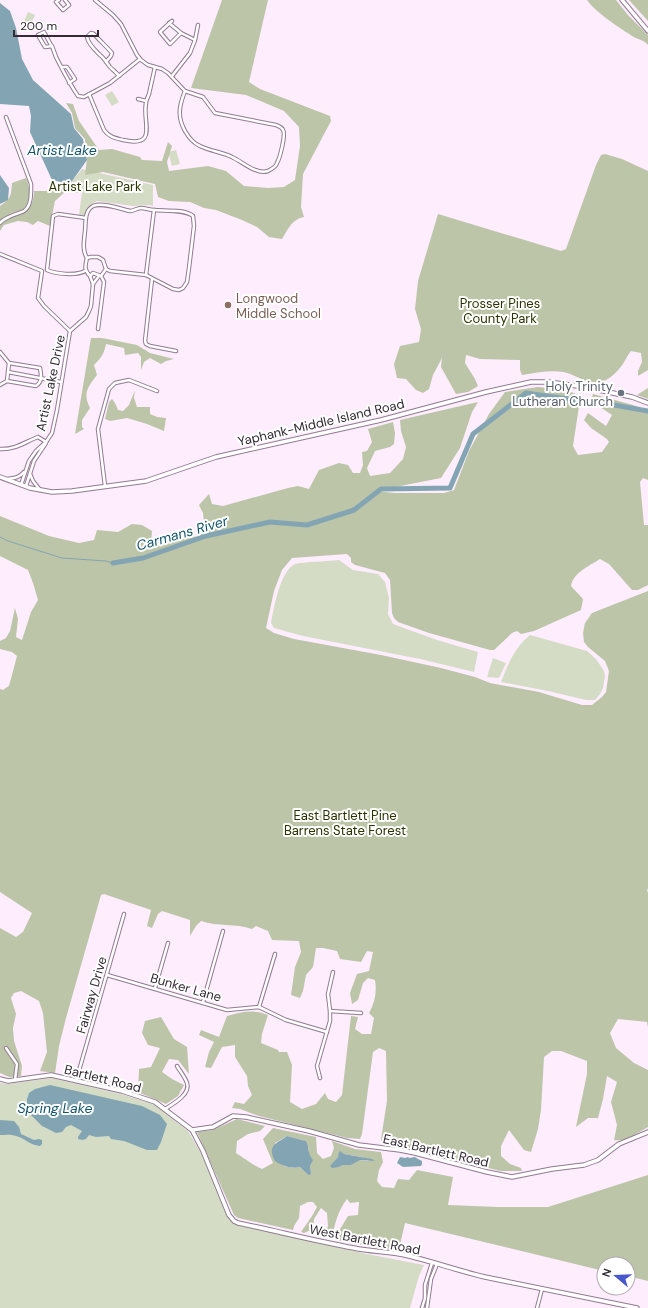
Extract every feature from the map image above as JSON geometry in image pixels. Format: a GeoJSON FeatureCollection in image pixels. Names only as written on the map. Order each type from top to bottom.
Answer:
{"type":"FeatureCollection","features":[{"type":"Feature","properties":{"kind":"street"},"geometry":{"type":"LineString","coordinates":[[59,0],[56,2],[63,10],[70,5],[65,0]]}},
{"type":"Feature","properties":{"kind":"street"},"geometry":{"type":"LineString","coordinates":[[95,0],[121,24],[140,59],[148,65],[166,71],[185,91],[203,97],[215,114],[269,124],[281,128],[284,136],[278,162],[275,166],[271,170],[265,171],[253,169],[228,155],[201,146],[192,141],[181,125],[179,117],[185,91]]}},
{"type":"Feature","properties":{"kind":"street"},"geometry":{"type":"LineString","coordinates":[[622,0],[648,31]]}},
{"type":"Feature","properties":{"kind":"street"},"geometry":{"type":"LineString","coordinates":[[172,21],[160,32],[170,44],[181,33]]}},
{"type":"Feature","properties":{"kind":"street"},"geometry":{"type":"LineString","coordinates":[[169,23],[181,33],[194,40]]}},
{"type":"Feature","properties":{"kind":"street"},"geometry":{"type":"LineString","coordinates":[[172,76],[190,53],[198,25]]}},
{"type":"Feature","properties":{"kind":"street"},"geometry":{"type":"LineString","coordinates":[[52,46],[45,47],[38,35],[44,32],[52,46],[69,83],[80,97],[110,83],[140,59]]}},
{"type":"Feature","properties":{"kind":"street"},"geometry":{"type":"LineString","coordinates":[[106,62],[112,53],[94,34],[91,33],[87,37],[87,40],[95,51],[119,76]]}},
{"type":"Feature","properties":{"kind":"street"},"geometry":{"type":"LineString","coordinates":[[62,67],[67,67],[75,79],[69,83]]}},
{"type":"Feature","properties":{"kind":"street"},"geometry":{"type":"LineString","coordinates":[[89,94],[104,130],[108,135],[132,142],[141,140],[147,132],[146,101],[155,67]]}},
{"type":"Feature","properties":{"kind":"street"},"geometry":{"type":"LineString","coordinates":[[138,99],[146,101]]}},
{"type":"Feature","properties":{"kind":"street"},"geometry":{"type":"LineString","coordinates":[[0,223],[7,217],[24,212],[28,207],[31,195],[31,184],[6,116]]}},
{"type":"Feature","properties":{"kind":"street"},"geometry":{"type":"LineString","coordinates":[[98,205],[124,208],[131,211],[142,208],[190,214],[193,216],[194,220],[188,277],[183,288],[179,290],[173,289],[146,274],[110,271],[106,269],[102,259],[96,257],[88,258],[85,254],[84,244],[86,218],[88,211],[92,207],[98,205]]}},
{"type":"Feature","properties":{"kind":"street"},"geometry":{"type":"LineString","coordinates":[[146,274],[154,210]]}},
{"type":"Feature","properties":{"kind":"street"},"geometry":{"type":"LineString","coordinates":[[86,218],[58,214],[53,216],[47,270],[70,274],[81,274],[85,271],[88,258]]}},
{"type":"Feature","properties":{"kind":"street"},"geometry":{"type":"LineString","coordinates":[[0,254],[42,271],[38,298],[44,306],[70,331]]}},
{"type":"Feature","properties":{"kind":"street"},"geometry":{"type":"LineString","coordinates":[[93,284],[96,278],[106,269]]}},
{"type":"Feature","properties":{"kind":"street","name":"Artist Lake Drive"},"geometry":{"type":"LineString","coordinates":[[21,485],[32,455],[46,442],[52,433],[70,331],[86,317],[91,306],[93,284],[90,276],[85,271]]}},
{"type":"Feature","properties":{"kind":"street"},"geometry":{"type":"LineString","coordinates":[[90,276],[93,273],[100,276],[104,282],[98,329]]}},
{"type":"Feature","properties":{"kind":"street"},"geometry":{"type":"LineString","coordinates":[[152,278],[145,341],[146,344],[150,346],[176,351]]}},
{"type":"Feature","properties":{"kind":"street"},"geometry":{"type":"LineString","coordinates":[[0,352],[10,363],[40,368],[42,378],[40,383],[36,386],[7,381],[0,385]]}},
{"type":"Feature","properties":{"kind":"street"},"geometry":{"type":"LineString","coordinates":[[7,381],[10,363]]}},
{"type":"Feature","properties":{"kind":"street"},"geometry":{"type":"LineString","coordinates":[[8,372],[61,382]]}},
{"type":"Feature","properties":{"kind":"street"},"geometry":{"type":"LineString","coordinates":[[105,487],[98,429],[109,389],[117,382],[129,380],[157,391]]}},
{"type":"Feature","properties":{"kind":"street","name":"Yaphank-Middle Island Road"},"geometry":{"type":"LineString","coordinates":[[0,477],[26,487],[42,491],[61,492],[146,482],[216,457],[381,420],[488,391],[531,382],[549,382],[584,387],[632,397],[648,403]]}},
{"type":"Feature","properties":{"kind":"street"},"geometry":{"type":"LineString","coordinates":[[0,449],[13,448],[38,437],[46,442],[45,447],[36,458],[26,487]]}},
{"type":"Feature","properties":{"kind":"street"},"geometry":{"type":"LineString","coordinates":[[5,479],[16,478],[25,472]]}},
{"type":"Feature","properties":{"kind":"street"},"geometry":{"type":"LineString","coordinates":[[30,473],[33,481],[42,491]]}},
{"type":"Feature","properties":{"kind":"street","name":"Fairway Drive"},"geometry":{"type":"LineString","coordinates":[[76,1081],[124,914]]}},
{"type":"Feature","properties":{"kind":"street"},"geometry":{"type":"LineString","coordinates":[[203,1002],[223,931]]}},
{"type":"Feature","properties":{"kind":"street"},"geometry":{"type":"LineString","coordinates":[[154,988],[168,943]]}},
{"type":"Feature","properties":{"kind":"street"},"geometry":{"type":"LineString","coordinates":[[275,954],[259,1007],[286,1020],[327,1032]]}},
{"type":"Feature","properties":{"kind":"street"},"geometry":{"type":"LineString","coordinates":[[320,1078],[317,1066],[330,1021],[328,994],[333,972]]}},
{"type":"Feature","properties":{"kind":"street","name":"Bunker Lane"},"geometry":{"type":"LineString","coordinates":[[107,976],[154,988],[227,1010],[259,1007]]}},
{"type":"Feature","properties":{"kind":"street"},"geometry":{"type":"LineString","coordinates":[[330,1011],[361,1013]]}},
{"type":"Feature","properties":{"kind":"street"},"geometry":{"type":"LineString","coordinates":[[6,1048],[17,1064],[15,1080]]}},
{"type":"Feature","properties":{"kind":"street"},"geometry":{"type":"LineString","coordinates":[[165,1109],[179,1100],[188,1089],[187,1083],[177,1066]]}},
{"type":"Feature","properties":{"kind":"street","name":"Bartlett Road"},"geometry":{"type":"LineString","coordinates":[[0,1079],[8,1081],[51,1075],[135,1095],[155,1102],[192,1130]]}},
{"type":"Feature","properties":{"kind":"street","name":"East Bartlett Road"},"geometry":{"type":"LineString","coordinates":[[192,1130],[213,1127],[233,1116],[246,1117],[309,1131],[359,1145],[415,1153],[512,1177],[552,1168],[584,1165],[598,1160],[619,1144],[648,1132]]}},
{"type":"Feature","properties":{"kind":"street","name":"West Bartlett Road"},"geometry":{"type":"LineString","coordinates":[[192,1130],[203,1151],[229,1214],[234,1221],[279,1233],[369,1251],[408,1255],[464,1272],[637,1308]]}},
{"type":"Feature","properties":{"kind":"street"},"geometry":{"type":"LineString","coordinates":[[422,1308],[427,1277],[432,1263]]}},
{"type":"Feature","properties":{"kind":"street"},"geometry":{"type":"LineString","coordinates":[[427,1308],[431,1279],[437,1264]]}},
{"type":"Feature","properties":{"kind":"street"},"geometry":{"type":"LineString","coordinates":[[427,1277],[431,1279]]}},
{"type":"Feature","properties":{"kind":"street"},"geometry":{"type":"LineString","coordinates":[[537,1308],[542,1289]]}},
{"type":"Feature","properties":{"kind":"green space"},"geometry":{"type":"Polygon","coordinates":[[[222,0],[268,0],[249,82],[260,89],[330,116],[331,121],[303,174],[301,207],[304,217],[293,222],[282,239],[269,237],[257,227],[216,210],[204,208],[190,202],[169,201],[158,197],[155,184],[103,172],[85,175],[87,159],[85,139],[75,128],[72,113],[66,103],[73,104],[79,121],[99,150],[112,149],[140,157],[142,160],[162,161],[168,142],[172,146],[167,162],[169,171],[208,166],[226,171],[244,186],[268,188],[284,187],[295,180],[300,146],[299,127],[284,111],[246,95],[191,88],[222,0]]]}},
{"type":"Feature","properties":{"kind":"green space"},"geometry":{"type":"Polygon","coordinates":[[[587,0],[616,0],[628,15],[648,35],[648,45],[609,20],[596,10],[587,0]]]}},
{"type":"Feature","properties":{"kind":"green space"},"geometry":{"type":"Polygon","coordinates":[[[629,0],[648,0],[648,21],[629,0]]]}},
{"type":"Feature","properties":{"kind":"green space"},"geometry":{"type":"Polygon","coordinates":[[[28,12],[35,15],[29,29],[22,26],[28,12]]]}},
{"type":"Feature","properties":{"kind":"green space"},"geometry":{"type":"Polygon","coordinates":[[[112,91],[119,102],[112,106],[105,95],[112,91]]]}},
{"type":"Feature","properties":{"kind":"green space"},"geometry":{"type":"Polygon","coordinates":[[[176,150],[180,164],[172,166],[168,152],[176,150]]]}},
{"type":"Feature","properties":{"kind":"green space","name":"Prosser Pines County Park"},"geometry":{"type":"Polygon","coordinates":[[[605,154],[622,159],[648,171],[648,370],[638,376],[638,371],[642,362],[641,353],[631,351],[616,372],[608,379],[599,383],[589,382],[568,373],[558,371],[522,375],[520,370],[520,360],[480,359],[466,355],[465,363],[478,386],[468,392],[456,394],[441,367],[442,358],[433,375],[429,389],[423,393],[416,390],[406,379],[397,378],[394,364],[400,346],[419,342],[421,329],[415,309],[418,281],[438,214],[561,251],[566,249],[596,165],[601,155],[605,154]]]}},
{"type":"Feature","properties":{"kind":"green space","name":"Artist Lake Park"},"geometry":{"type":"Polygon","coordinates":[[[82,169],[153,185],[153,206],[133,206],[97,201],[90,207],[85,216],[79,215],[82,192],[70,184],[82,169]]]}},
{"type":"Feature","properties":{"kind":"green space"},"geometry":{"type":"Polygon","coordinates":[[[26,178],[29,186],[29,194],[25,209],[11,213],[0,222],[0,206],[10,196],[12,183],[26,178]]]}},
{"type":"Feature","properties":{"kind":"green space"},"geometry":{"type":"Polygon","coordinates":[[[72,186],[80,193],[66,191],[55,201],[50,226],[38,221],[33,225],[27,222],[18,221],[4,225],[0,231],[0,225],[6,220],[27,211],[33,200],[34,191],[49,191],[72,186]]]}},
{"type":"Feature","properties":{"kind":"green space"},"geometry":{"type":"Polygon","coordinates":[[[91,338],[102,338],[137,345],[150,353],[174,359],[161,364],[150,358],[144,362],[141,370],[141,357],[138,353],[125,355],[124,348],[106,344],[102,356],[94,365],[97,375],[87,391],[87,398],[90,408],[82,420],[82,427],[84,429],[75,434],[91,338]]]}},
{"type":"Feature","properties":{"kind":"green space","name":"East Bartlett Pine Barrens State Forest"},"geometry":{"type":"Polygon","coordinates":[[[538,387],[566,390],[583,397],[579,406],[573,446],[578,455],[602,452],[609,442],[591,428],[584,420],[588,413],[606,426],[612,415],[591,401],[593,394],[633,405],[648,411],[648,480],[643,478],[640,482],[644,525],[648,525],[648,585],[638,590],[632,590],[609,564],[600,559],[582,570],[572,581],[571,586],[583,599],[581,610],[534,631],[521,634],[517,631],[512,633],[494,650],[490,650],[429,633],[398,622],[392,613],[390,580],[385,573],[355,565],[351,562],[351,558],[347,554],[292,558],[282,570],[274,591],[266,628],[274,633],[294,639],[441,668],[475,677],[490,683],[539,692],[582,705],[592,705],[606,692],[609,671],[605,661],[584,642],[583,633],[585,623],[592,613],[648,591],[648,1027],[647,1022],[618,1019],[610,1033],[616,1048],[634,1063],[648,1070],[648,1127],[623,1140],[614,1140],[617,1125],[611,1102],[617,1082],[607,1076],[598,1118],[588,1118],[576,1127],[587,1074],[587,1061],[561,1051],[552,1051],[544,1057],[541,1110],[538,1129],[531,1152],[524,1150],[509,1130],[501,1146],[501,1156],[510,1164],[521,1168],[522,1171],[500,1171],[412,1148],[382,1143],[381,1139],[387,1101],[386,1051],[379,1048],[373,1052],[362,1134],[360,1139],[347,1138],[232,1108],[235,1102],[244,1104],[252,1095],[248,1086],[247,1076],[235,1057],[235,1045],[222,1047],[211,1068],[205,1067],[209,1052],[214,1042],[199,1035],[201,1030],[219,1037],[227,1016],[243,1012],[257,1012],[268,1015],[262,1034],[261,1043],[278,1050],[279,1052],[287,1052],[292,1065],[290,1102],[302,1109],[316,1104],[325,1093],[328,1099],[336,1102],[342,1095],[351,1016],[358,1017],[355,1029],[362,1034],[371,1034],[374,1018],[369,1013],[375,997],[375,980],[368,978],[363,983],[358,1000],[352,1004],[350,993],[357,974],[369,971],[373,952],[367,951],[361,962],[340,959],[337,951],[316,948],[313,967],[306,975],[300,998],[291,995],[295,967],[301,952],[299,941],[272,940],[268,931],[256,926],[252,929],[201,921],[190,936],[190,920],[162,911],[158,914],[152,928],[147,926],[151,910],[104,894],[101,895],[66,1018],[59,1046],[55,1073],[40,1071],[47,1052],[43,1013],[39,1001],[21,991],[14,993],[11,998],[16,1014],[13,1028],[14,1041],[22,1066],[21,1076],[9,1077],[0,1073],[0,928],[16,937],[23,932],[32,913],[0,892],[0,689],[4,690],[9,686],[17,656],[12,652],[0,649],[0,641],[6,638],[10,631],[15,608],[18,619],[16,637],[22,640],[31,612],[38,600],[28,570],[0,556],[0,516],[49,536],[79,543],[94,540],[97,530],[118,532],[132,524],[142,525],[152,531],[151,545],[157,546],[168,541],[199,536],[205,531],[203,513],[199,505],[209,494],[212,504],[223,506],[298,486],[309,489],[319,470],[339,463],[348,465],[353,473],[360,473],[363,465],[362,452],[367,451],[372,442],[368,429],[393,422],[395,433],[394,444],[390,447],[375,451],[367,468],[370,476],[390,473],[403,459],[406,447],[401,431],[400,420],[478,402],[472,412],[460,448],[441,478],[375,491],[395,493],[444,493],[454,490],[469,451],[489,414],[505,392],[538,387]]]}},
{"type":"Feature","properties":{"kind":"green space"},"geometry":{"type":"Polygon","coordinates":[[[648,388],[648,399],[637,395],[648,388]]]}},
{"type":"Feature","properties":{"kind":"green space"},"geometry":{"type":"Polygon","coordinates":[[[135,390],[134,398],[137,407],[150,407],[150,414],[157,417],[166,418],[164,431],[127,418],[110,421],[105,419],[109,402],[112,399],[118,410],[123,411],[129,405],[135,390]]]}},
{"type":"Feature","properties":{"kind":"green space"},"geometry":{"type":"Polygon","coordinates":[[[339,560],[353,570],[378,574],[385,582],[389,598],[388,614],[393,624],[437,640],[478,652],[474,672],[420,659],[303,636],[274,628],[271,623],[278,590],[285,574],[290,568],[298,563],[339,560]]]}},
{"type":"Feature","properties":{"kind":"green space"},"geometry":{"type":"Polygon","coordinates":[[[530,635],[587,651],[596,659],[604,671],[605,676],[603,688],[595,700],[586,700],[501,682],[509,662],[516,650],[530,635]]]}},
{"type":"Feature","properties":{"kind":"green space"},"geometry":{"type":"Polygon","coordinates":[[[493,658],[506,663],[499,678],[487,677],[493,658]]]}},
{"type":"Feature","properties":{"kind":"green space"},"geometry":{"type":"Polygon","coordinates":[[[161,1017],[174,1039],[187,1047],[189,1074],[178,1060],[169,1059],[162,1072],[184,1085],[178,1096],[166,1104],[138,1092],[139,1069],[151,1067],[160,1048],[148,1045],[142,1033],[145,1021],[161,1017]]]}},
{"type":"Feature","properties":{"kind":"green space"},"geometry":{"type":"Polygon","coordinates":[[[51,1078],[121,1094],[155,1105],[188,1131],[201,1153],[229,1217],[238,1224],[367,1254],[424,1265],[419,1276],[410,1308],[0,1308],[0,1083],[7,1084],[51,1078]]]}},
{"type":"Feature","properties":{"kind":"green space"},"geometry":{"type":"Polygon","coordinates":[[[237,1119],[265,1126],[260,1131],[248,1134],[237,1141],[236,1153],[262,1169],[273,1163],[263,1139],[273,1128],[316,1137],[317,1153],[323,1159],[331,1156],[334,1148],[332,1141],[355,1149],[381,1152],[383,1162],[379,1170],[377,1181],[382,1187],[394,1188],[398,1179],[409,1180],[417,1170],[453,1177],[448,1205],[548,1207],[648,1175],[648,1281],[636,1278],[636,1256],[596,1256],[596,1269],[405,1223],[399,1249],[397,1251],[336,1240],[339,1231],[348,1216],[358,1215],[359,1202],[350,1203],[347,1199],[337,1218],[333,1239],[324,1236],[328,1226],[327,1213],[321,1208],[314,1219],[313,1229],[304,1233],[301,1232],[317,1207],[313,1202],[308,1202],[300,1206],[299,1218],[293,1230],[238,1218],[234,1215],[197,1132],[213,1130],[237,1119]],[[287,1136],[275,1143],[284,1166],[293,1168],[300,1167],[307,1174],[311,1173],[310,1166],[312,1160],[308,1155],[309,1150],[306,1141],[287,1136]],[[343,1154],[338,1157],[331,1166],[339,1167],[343,1165],[351,1165],[359,1160],[370,1161],[362,1157],[343,1154]]]}},
{"type":"Feature","properties":{"kind":"water","name":"Artist Lake"},"geometry":{"type":"Polygon","coordinates":[[[0,3],[10,11],[16,28],[22,59],[33,80],[71,114],[74,128],[83,139],[87,160],[70,184],[52,180],[30,132],[31,116],[29,106],[0,104],[0,3]]]}},
{"type":"Feature","properties":{"kind":"water","name":"Artist Lake"},"geometry":{"type":"Polygon","coordinates":[[[0,175],[9,188],[8,200],[0,204],[0,175]]]}},
{"type":"Feature","properties":{"kind":"water","name":"Spring Lake"},"geometry":{"type":"Polygon","coordinates":[[[50,1085],[142,1106],[160,1115],[167,1124],[157,1150],[147,1150],[124,1141],[111,1139],[109,1136],[96,1137],[89,1135],[86,1139],[78,1139],[82,1131],[71,1125],[66,1127],[62,1132],[56,1133],[42,1126],[31,1115],[27,1099],[29,1093],[35,1089],[50,1085]]]}},
{"type":"Feature","properties":{"kind":"water"},"geometry":{"type":"Polygon","coordinates":[[[0,1120],[14,1121],[19,1127],[21,1134],[34,1140],[42,1140],[42,1144],[40,1146],[36,1145],[14,1135],[0,1135],[0,1120]]]}},
{"type":"Feature","properties":{"kind":"water"},"geometry":{"type":"Polygon","coordinates":[[[287,1136],[306,1141],[313,1160],[310,1166],[310,1175],[300,1167],[287,1167],[275,1161],[272,1148],[276,1143],[287,1136]]]}},
{"type":"Feature","properties":{"kind":"water"},"geometry":{"type":"Polygon","coordinates":[[[340,1151],[344,1154],[372,1159],[375,1161],[360,1160],[351,1165],[343,1165],[332,1168],[330,1166],[338,1157],[340,1151]]]}},
{"type":"Feature","properties":{"kind":"water"},"geometry":{"type":"Polygon","coordinates":[[[400,1157],[415,1157],[422,1161],[422,1164],[421,1166],[403,1167],[397,1163],[400,1157]]]}},
{"type":"Feature","properties":{"kind":"waterway","name":"Carmans River"},"geometry":{"type":"LineString","coordinates":[[113,563],[143,558],[206,536],[270,522],[307,525],[354,510],[381,489],[450,488],[473,434],[526,393],[581,401]]}},
{"type":"Feature","properties":{"kind":"waterway","name":"Carmans River"},"geometry":{"type":"LineString","coordinates":[[597,402],[648,411]]}},
{"type":"Feature","properties":{"kind":"waterway"},"geometry":{"type":"LineString","coordinates":[[0,537],[8,541],[62,558],[106,561],[113,563]]}},
{"type":"Feature","properties":{"kind":"place","name":"Longwood Middle School"},"geometry":{"type":"Point","coordinates":[228,305]}},
{"type":"Feature","properties":{"kind":"place","name":"Holy Trinity Lutheran Church"},"geometry":{"type":"Point","coordinates":[621,393]}}]}
